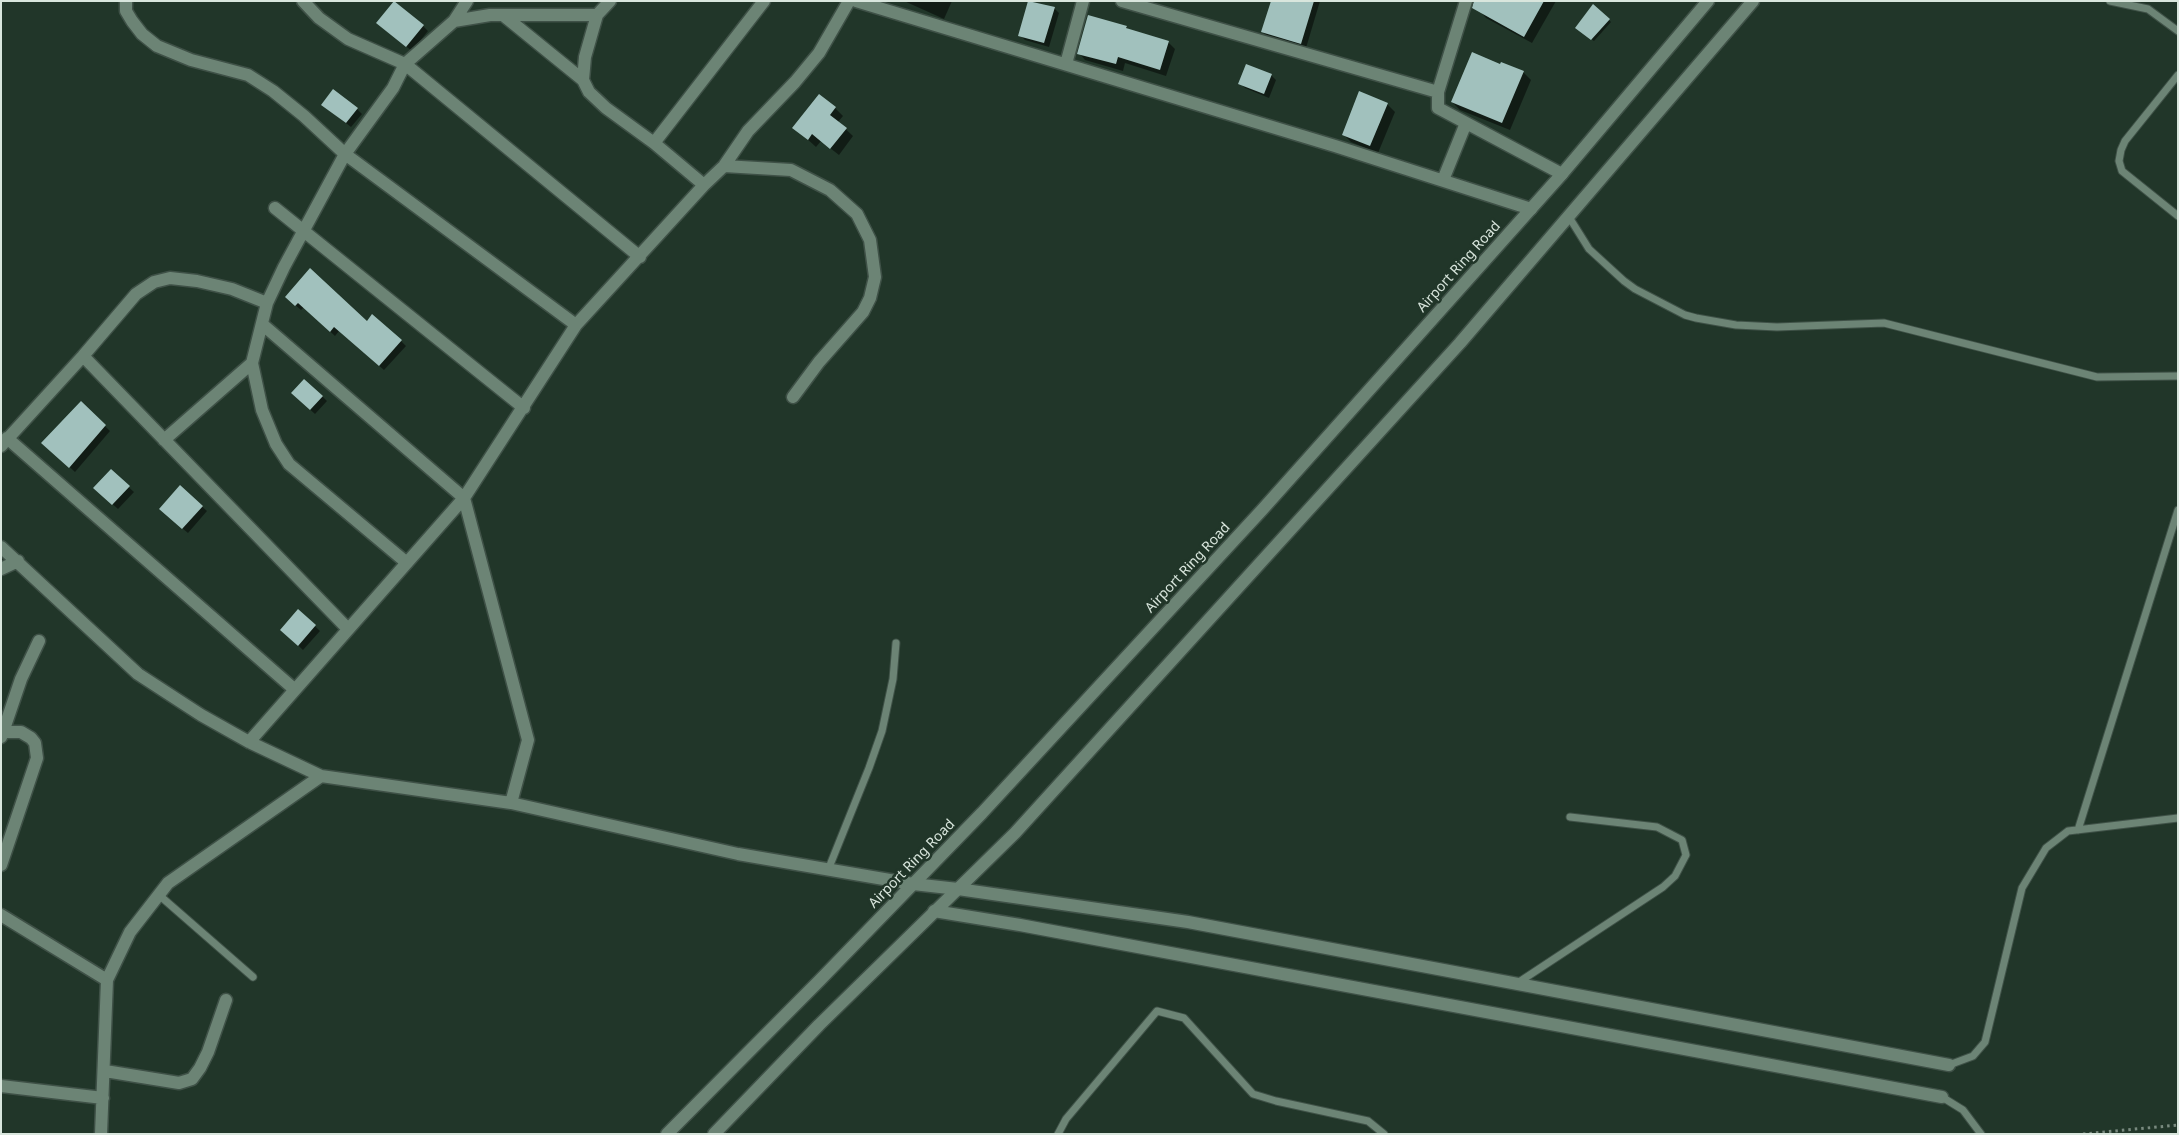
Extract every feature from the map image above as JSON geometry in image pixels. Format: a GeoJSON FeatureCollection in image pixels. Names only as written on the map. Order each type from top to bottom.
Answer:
{"type":"FeatureCollection","features":[{"type":"Feature","properties":{"kind":"street"},"geometry":{"type":"LineString","coordinates":[[126,1],[126,11],[132,21],[142,34],[158,46],[192,60],[248,75],[273,91],[304,116],[345,154],[576,325]]}},
{"type":"Feature","properties":{"kind":"street"},"geometry":{"type":"LineString","coordinates":[[303,1],[320,18],[348,39],[404,64],[640,257]]}},
{"type":"Feature","properties":{"kind":"street"},"geometry":{"type":"LineString","coordinates":[[406,563],[289,464],[276,444],[262,410],[252,363],[267,303],[345,154],[393,88],[404,64],[454,21],[468,1]]}},
{"type":"Feature","properties":{"kind":"street"},"geometry":{"type":"LineString","coordinates":[[583,80],[585,57],[597,15],[610,1]]}},
{"type":"Feature","properties":{"kind":"street"},"geometry":{"type":"LineString","coordinates":[[654,143],[764,1]]}},
{"type":"Feature","properties":{"kind":"street"},"geometry":{"type":"LineString","coordinates":[[249,742],[464,498],[576,325],[640,257],[704,184],[724,166],[748,131],[795,82],[819,53],[849,1]]}},
{"type":"Feature","properties":{"kind":"street"},"geometry":{"type":"LineString","coordinates":[[856,1],[1443,180],[1531,209]]}},
{"type":"Feature","properties":{"kind":"street"},"geometry":{"type":"LineString","coordinates":[[1066,64],[1083,1]]}},
{"type":"Feature","properties":{"kind":"street"},"geometry":{"type":"LineString","coordinates":[[1122,1],[1438,92]]}},
{"type":"Feature","properties":{"kind":"street"},"geometry":{"type":"LineString","coordinates":[[1466,1],[1438,92],[1438,108],[1562,174]]}},
{"type":"Feature","properties":{"kind":"street"},"geometry":{"type":"LineString","coordinates":[[714,1134],[819,1025],[1022,825],[1453,351],[1753,1]]}},
{"type":"Feature","properties":{"kind":"street","name":"Airport Ring Road"},"geometry":{"type":"LineString","coordinates":[[667,1134],[982,812],[1262,510],[1562,174],[1702,3]]}},
{"type":"Feature","properties":{"kind":"street"},"geometry":{"type":"LineString","coordinates":[[454,21],[490,15],[597,15]]}},
{"type":"Feature","properties":{"kind":"street"},"geometry":{"type":"LineString","coordinates":[[503,15],[583,80],[589,92],[606,108],[654,143],[704,184]]}},
{"type":"Feature","properties":{"kind":"street"},"geometry":{"type":"LineString","coordinates":[[1443,180],[1466,123]]}},
{"type":"Feature","properties":{"kind":"street"},"geometry":{"type":"LineString","coordinates":[[724,166],[791,170],[830,190],[857,214],[870,240],[875,277],[870,298],[863,312],[819,362],[793,397]]}},
{"type":"Feature","properties":{"kind":"street"},"geometry":{"type":"LineString","coordinates":[[275,208],[524,408]]}},
{"type":"Feature","properties":{"kind":"street"},"geometry":{"type":"LineString","coordinates":[[267,303],[232,289],[197,280],[170,278],[154,282],[136,294],[83,356],[4,442],[294,689]]}},
{"type":"Feature","properties":{"kind":"street"},"geometry":{"type":"LineString","coordinates":[[262,324],[464,498],[528,740],[511,803]]}},
{"type":"Feature","properties":{"kind":"street"},"geometry":{"type":"LineString","coordinates":[[83,356],[348,629]]}},
{"type":"Feature","properties":{"kind":"street"},"geometry":{"type":"LineString","coordinates":[[164,440],[252,363]]}},
{"type":"Feature","properties":{"kind":"street"},"geometry":{"type":"LineString","coordinates":[[1,547],[138,674],[201,715],[249,742],[321,776],[511,803],[738,854],[828,870],[913,884],[1188,922],[1949,1066]]}},
{"type":"Feature","properties":{"kind":"street"},"geometry":{"type":"LineString","coordinates":[[1,570],[18,561]]}},
{"type":"Feature","properties":{"kind":"street"},"geometry":{"type":"LineString","coordinates":[[1,865],[37,758],[35,743],[31,738],[21,732],[2,734],[21,679],[39,641]]}},
{"type":"Feature","properties":{"kind":"street"},"geometry":{"type":"LineString","coordinates":[[101,1134],[105,1071],[107,980],[130,932],[168,884],[321,776]]}},
{"type":"Feature","properties":{"kind":"street"},"geometry":{"type":"LineString","coordinates":[[934,911],[1020,925],[1942,1097]]}},
{"type":"Feature","properties":{"kind":"street"},"geometry":{"type":"LineString","coordinates":[[2,919],[107,980]]}},
{"type":"Feature","properties":{"kind":"street"},"geometry":{"type":"LineString","coordinates":[[105,1071],[179,1083],[192,1078],[200,1068],[208,1052],[226,1000]]}},
{"type":"Feature","properties":{"kind":"street"},"geometry":{"type":"LineString","coordinates":[[1,1086],[103,1098]]}},
{"type":"Feature","properties":{"kind":"lane"},"geometry":{"type":"LineString","coordinates":[[2110,1],[2148,9],[2178,31]]}},
{"type":"Feature","properties":{"kind":"lane"},"geometry":{"type":"LineString","coordinates":[[2176,79],[2125,141],[2119,161],[2122,171],[2178,216]]}},
{"type":"Feature","properties":{"kind":"lane"},"geometry":{"type":"LineString","coordinates":[[1569,217],[1589,248],[1624,281],[1635,289],[1685,315],[1696,318],[1736,325],[1777,327],[1884,323],[2097,377],[2178,376]]}},
{"type":"Feature","properties":{"kind":"lane"},"geometry":{"type":"LineString","coordinates":[[2078,830],[2178,510]]}},
{"type":"Feature","properties":{"kind":"lane"},"geometry":{"type":"LineString","coordinates":[[828,870],[882,731],[893,679],[896,643]]}},
{"type":"Feature","properties":{"kind":"lane"},"geometry":{"type":"LineString","coordinates":[[1516,984],[1663,887],[1675,876],[1686,855],[1682,840],[1657,827],[1570,817]]}},
{"type":"Feature","properties":{"kind":"lane"},"geometry":{"type":"LineString","coordinates":[[1949,1066],[1973,1056],[1985,1042],[2022,888],[2046,848],[2068,831],[2178,818]]}},
{"type":"Feature","properties":{"kind":"lane"},"geometry":{"type":"LineString","coordinates":[[159,894],[253,977]]}},
{"type":"Feature","properties":{"kind":"lane"},"geometry":{"type":"LineString","coordinates":[[1058,1134],[1066,1119],[1157,1011],[1184,1018],[1253,1094],[1276,1102],[1368,1121],[1384,1134]]}},
{"type":"Feature","properties":{"kind":"lane"},"geometry":{"type":"LineString","coordinates":[[1942,1097],[1963,1110],[1982,1134]]}},
{"type":"Feature","properties":{"kind":"path"},"geometry":{"type":"LineString","coordinates":[[2083,1134],[2178,1125]]}},
{"type":"Feature","properties":{"kind":"building"},"geometry":{"type":"Polygon","coordinates":[[[394,1],[424,25],[406,47],[376,23],[394,1]]]}},
{"type":"Feature","properties":{"kind":"building"},"geometry":{"type":"Polygon","coordinates":[[[1028,1],[1055,7],[1044,43],[1018,36],[1028,1]]]}},
{"type":"Feature","properties":{"kind":"building"},"geometry":{"type":"Polygon","coordinates":[[[1271,1],[1314,1],[1301,44],[1261,32],[1271,1]]]}},
{"type":"Feature","properties":{"kind":"building"},"geometry":{"type":"Polygon","coordinates":[[[1474,1],[1544,1],[1524,37],[1472,8],[1474,1]]]}},
{"type":"Feature","properties":{"kind":"building"},"geometry":{"type":"Polygon","coordinates":[[[1593,4],[1610,19],[1591,40],[1575,28],[1593,4]]]}},
{"type":"Feature","properties":{"kind":"building"},"geometry":{"type":"Polygon","coordinates":[[[1088,15],[1169,41],[1160,70],[1118,57],[1116,64],[1077,54],[1088,15]]]}},
{"type":"Feature","properties":{"kind":"building"},"geometry":{"type":"Polygon","coordinates":[[[1472,52],[1500,64],[1501,62],[1524,71],[1502,123],[1451,102],[1472,52]]]}},
{"type":"Feature","properties":{"kind":"building"},"geometry":{"type":"Polygon","coordinates":[[[1246,64],[1272,74],[1264,94],[1238,84],[1246,64]]]}},
{"type":"Feature","properties":{"kind":"building"},"geometry":{"type":"Polygon","coordinates":[[[333,89],[358,108],[346,123],[321,105],[333,89]]]}},
{"type":"Feature","properties":{"kind":"building"},"geometry":{"type":"Polygon","coordinates":[[[1359,91],[1388,103],[1370,146],[1342,135],[1359,91]]]}},
{"type":"Feature","properties":{"kind":"building"},"geometry":{"type":"Polygon","coordinates":[[[819,94],[836,107],[830,115],[847,128],[830,149],[812,134],[808,140],[792,128],[819,94]]]}},
{"type":"Feature","properties":{"kind":"building"},"geometry":{"type":"Polygon","coordinates":[[[310,268],[367,321],[372,314],[402,340],[379,366],[334,327],[330,332],[298,303],[295,306],[285,297],[310,268]]]}},
{"type":"Feature","properties":{"kind":"building"},"geometry":{"type":"Polygon","coordinates":[[[304,379],[323,396],[310,410],[291,393],[304,379]]]}},
{"type":"Feature","properties":{"kind":"building"},"geometry":{"type":"Polygon","coordinates":[[[81,401],[106,425],[69,468],[41,443],[81,401]]]}},
{"type":"Feature","properties":{"kind":"building"},"geometry":{"type":"Polygon","coordinates":[[[111,469],[130,486],[112,505],[93,488],[111,469]]]}},
{"type":"Feature","properties":{"kind":"building"},"geometry":{"type":"Polygon","coordinates":[[[180,485],[203,506],[182,529],[159,509],[180,485]]]}},
{"type":"Feature","properties":{"kind":"building"},"geometry":{"type":"Polygon","coordinates":[[[298,609],[316,625],[298,646],[280,630],[298,609]]]}}]}
